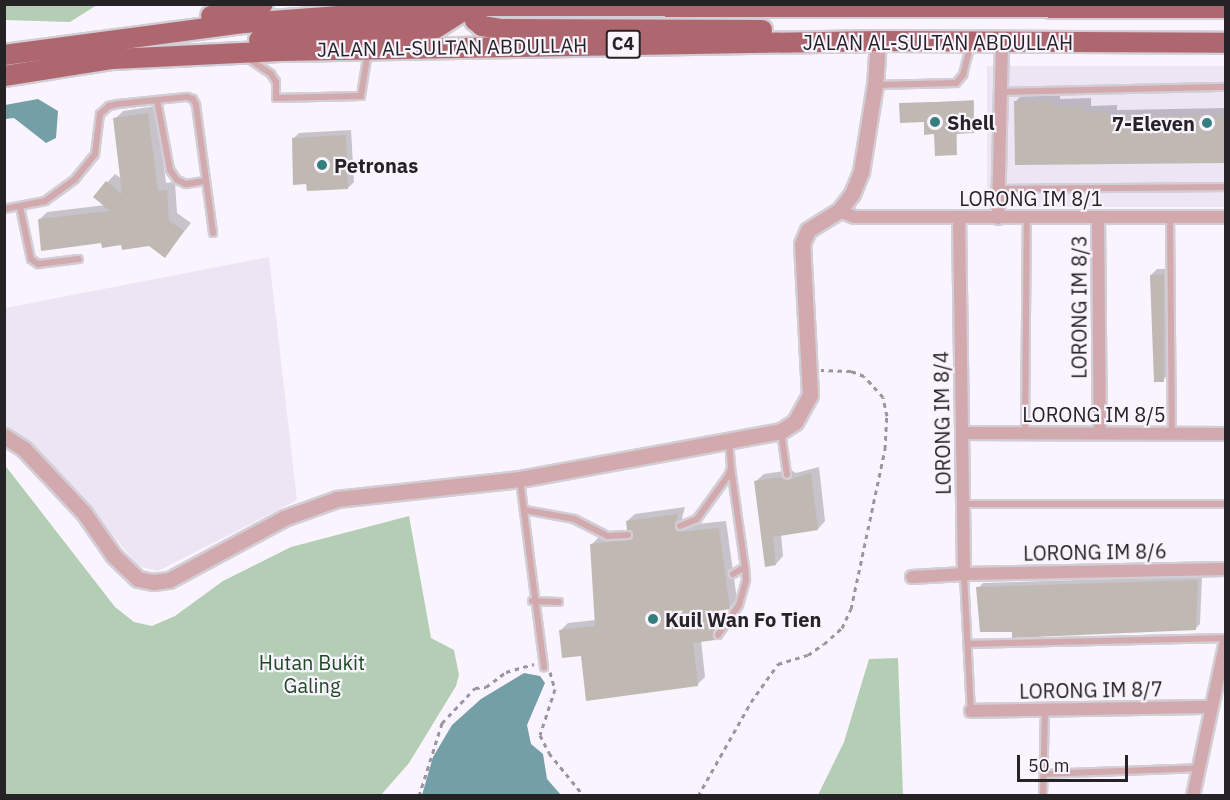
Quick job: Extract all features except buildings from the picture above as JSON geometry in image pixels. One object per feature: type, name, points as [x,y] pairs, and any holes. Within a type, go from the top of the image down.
[{"type":"main road","points":[[106,40],[263,4]]},
{"type":"main road","points":[[113,59],[307,34],[436,28],[471,5],[475,20],[483,26],[502,29],[777,30],[878,40]]},
{"type":"main road","name":"JALAN AL-SULTAN ABDULLAH","points":[[4,55],[106,40],[332,15],[471,5],[1226,8]]},
{"type":"main road","name":"JALAN AL-SULTAN ABDULLAH","points":[[4,76],[113,59],[368,48],[878,40],[971,44],[1226,43]]},
{"type":"street","points":[[1196,9],[1216,4]]},
{"type":"street","points":[[4,436],[24,449],[84,513],[130,572],[138,579],[154,582],[169,580],[284,518],[338,499],[520,479],[781,431],[806,406],[810,369],[802,244],[808,230],[838,211],[852,194],[861,172],[875,85],[878,40]]},
{"type":"street","points":[[998,218],[1002,43]]},
{"type":"street","name":"LORONG IM 8/1","points":[[838,211],[855,217],[1226,217]]},
{"type":"street","name":"LORONG IM 8/3","points":[[1098,217],[1100,432]]},
{"type":"street","name":"LORONG IM 8/4","points":[[959,218],[964,574]]},
{"type":"street","name":"LORONG IM 8/5","points":[[962,434],[1100,432],[1226,434]]},
{"type":"street","name":"LORONG IM 8/6","points":[[964,574],[1226,570]]},
{"type":"street","points":[[912,578],[964,574]]},
{"type":"street","points":[[1193,795],[1226,639]]},
{"type":"street","name":"LORONG IM 8/7","points":[[971,711],[1211,707]]},
{"type":"lane","points":[[875,85],[956,83],[963,75],[971,44]]},
{"type":"lane","points":[[239,54],[271,74],[276,82],[276,98],[361,96],[368,48]]},
{"type":"lane","points":[[1001,92],[1226,87]]},
{"type":"lane","points":[[4,209],[45,201],[75,179],[95,154],[104,108],[158,100],[193,99],[213,233]]},
{"type":"lane","points":[[158,100],[170,170],[177,180],[186,184],[205,181]]},
{"type":"lane","points":[[999,189],[1226,187]]},
{"type":"lane","points":[[20,207],[31,259],[38,264],[80,259]]},
{"type":"lane","points":[[1170,217],[1173,433]]},
{"type":"lane","points":[[1025,433],[1027,218]]},
{"type":"lane","points":[[781,431],[788,475]]},
{"type":"lane","points":[[718,635],[739,605],[747,580],[729,442]]},
{"type":"lane","points":[[680,526],[697,519],[731,468]]},
{"type":"lane","points":[[520,479],[533,601],[544,667]]},
{"type":"lane","points":[[963,504],[1226,504]]},
{"type":"lane","points":[[525,510],[574,519],[608,536],[628,535]]},
{"type":"lane","points":[[733,574],[745,567]]},
{"type":"lane","points":[[964,574],[971,711]]},
{"type":"lane","points":[[533,601],[559,602]]},
{"type":"lane","points":[[968,645],[1226,639]]},
{"type":"lane","points":[[1043,795],[1045,710]]},
{"type":"lane","points":[[1044,774],[1200,768]]},
{"type":"path","points":[[699,795],[751,702],[778,664],[808,656],[824,644],[842,628],[851,609],[885,449],[887,416],[883,397],[864,376],[851,371],[810,369]]},
{"type":"path","points":[[419,795],[442,723],[467,696],[506,672],[532,664],[544,667],[553,676],[555,689],[540,735],[549,753],[584,795]]},
{"type":"shaded area","points":[[987,66],[1225,66],[1225,207],[987,207]]},
{"type":"shaded area","points":[[269,257],[297,500],[158,571],[138,566],[81,496],[28,441],[5,428],[5,308]]},
{"type":"green space","points":[[4,5],[97,5],[70,22],[5,20]]},
{"type":"green space","name":"Hutan Bukit Galing","points":[[4,464],[115,607],[134,622],[152,626],[175,616],[223,581],[291,547],[409,516],[431,638],[454,650],[459,675],[456,686],[409,763],[381,795],[5,795]]},
{"type":"green space","points":[[898,658],[903,795],[818,795],[844,742],[869,659]]},
{"type":"water","points":[[38,99],[58,111],[56,138],[46,143],[14,118],[5,119],[5,105]]},
{"type":"water","points":[[524,673],[540,676],[545,683],[527,725],[531,744],[543,754],[547,779],[561,795],[422,795],[433,757],[452,725],[481,699]]},
{"type":"place","name":"Shell","points":[[935,122]]},
{"type":"place","name":"7-Eleven","points":[[1207,123]]},
{"type":"place","name":"Petronas","points":[[322,165]]},
{"type":"place","name":"Kuil Wan Fo Tien","points":[[653,619]]}]
